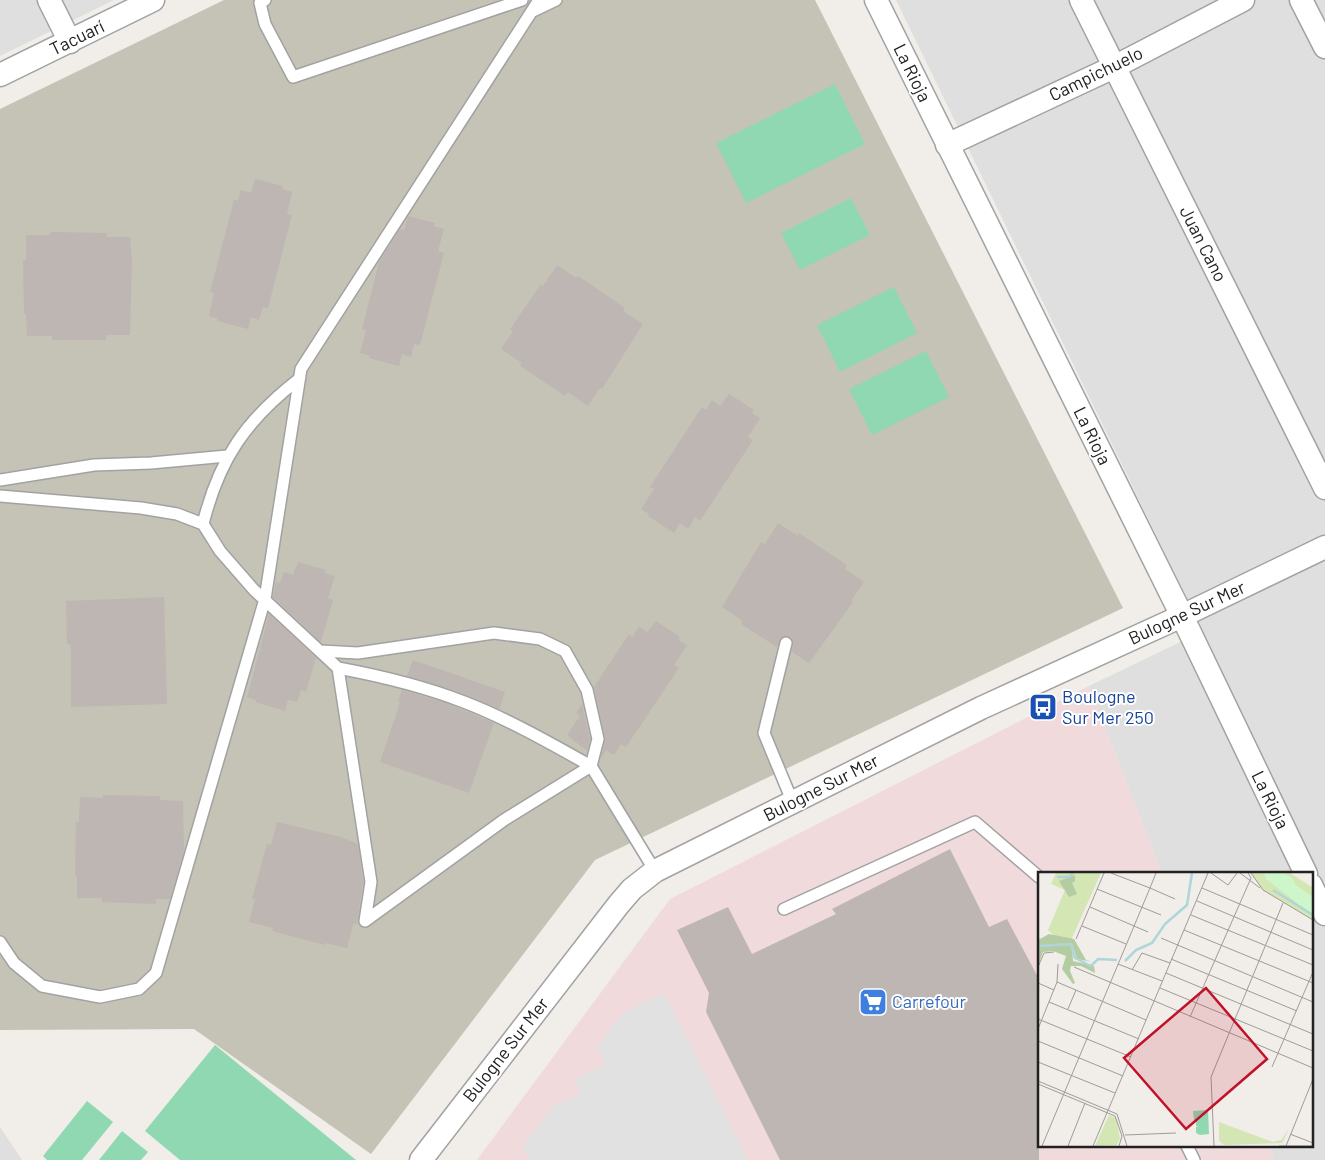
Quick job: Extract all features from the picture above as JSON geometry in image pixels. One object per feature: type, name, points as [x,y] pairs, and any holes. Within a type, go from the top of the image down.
[{"type":"street","points":[[49,0],[70,42]]},
{"type":"street","name":"Tacuarí","points":[[0,75],[153,0]]},
{"type":"street","name":"La Rioja","points":[[876,0],[1182,616],[1305,872]]},
{"type":"street","name":"Juan Cano","points":[[1081,0],[1325,488]]},
{"type":"street","name":"Campichuelo","points":[[947,145],[1114,67],[1243,0]]},
{"type":"street","points":[[1301,0],[1325,47]]},
{"type":"street","name":"Bulogne Sur Mer","points":[[421,1160],[619,904],[632,888],[655,871],[981,708],[1182,616],[1325,547]]},
{"type":"street","points":[[1312,887],[1325,914]]},
{"type":"lane","points":[[265,0],[260,4],[265,24],[293,77],[522,0]]},
{"type":"lane","points":[[0,942],[14,963],[42,986],[100,996],[139,989],[156,974],[264,598],[300,369],[539,0]]},
{"type":"lane","points":[[532,12],[556,0]]},
{"type":"lane","points":[[203,524],[211,492],[227,456],[249,427],[276,397],[299,379]]},
{"type":"lane","points":[[0,480],[94,465],[151,463],[227,456]]},
{"type":"lane","points":[[0,496],[141,508],[177,514],[203,524],[220,551],[264,598],[338,668],[398,680],[465,702],[549,742],[591,766],[655,871]]},
{"type":"lane","points":[[321,651],[358,653],[494,634],[540,639],[564,651],[587,690],[598,739],[591,766],[504,820],[365,921],[371,882],[338,668]]},
{"type":"lane","points":[[786,644],[764,733],[794,802]]},
{"type":"lane","points":[[784,909],[975,822],[1038,876]]},
{"type":"lane","points":[[1188,1148],[1194,1160]]},
{"type":"shaded area","points":[[0,0],[114,0],[0,56]]},
{"type":"shaded area","points":[[224,0],[815,0],[1123,608],[595,860],[371,1154],[194,1029],[0,1030],[0,109]]},
{"type":"shaded area","points":[[896,0],[1325,0],[1325,1160],[1274,1160],[1270,1148],[1312,1148],[1312,872],[1161,872],[1089,686],[1203,631]]},
{"type":"shaded area","points":[[1089,686],[1161,872],[1038,872],[1038,1148],[1270,1148],[1274,1160],[477,1160],[670,899]]},
{"type":"shaded area","points":[[664,993],[748,1160],[529,1160],[523,1146],[553,1106],[581,1093],[575,1079],[605,1065],[597,1048],[623,1013]]},
{"type":"shaded area","points":[[0,1127],[22,1160],[0,1160]]},
{"type":"green space","points":[[835,84],[865,144],[746,203],[716,143]]},
{"type":"green space","points":[[851,198],[870,235],[800,270],[781,233]]},
{"type":"green space","points":[[894,287],[917,333],[840,372],[817,325]]},
{"type":"green space","points":[[926,351],[949,397],[872,435],[849,389]]},
{"type":"green space","points":[[215,1045],[356,1160],[180,1160],[145,1131]]},
{"type":"green space","points":[[87,1101],[113,1122],[82,1160],[47,1160],[43,1156]]},
{"type":"green space","points":[[122,1131],[148,1152],[141,1160],[99,1160]]},
{"type":"building","points":[[255,179],[283,186],[282,189],[292,192],[287,214],[292,215],[268,308],[263,307],[259,320],[251,317],[248,329],[217,321],[218,319],[209,316],[214,293],[210,292],[234,200],[238,201],[241,190],[251,193]]},
{"type":"building","points":[[408,216],[435,223],[434,226],[444,229],[438,251],[444,253],[420,345],[414,344],[411,357],[402,354],[399,366],[369,358],[370,356],[360,353],[366,330],[362,329],[379,262],[400,229],[404,230]]},
{"type":"building","points":[[50,232],[107,233],[107,237],[130,237],[132,260],[130,335],[106,335],[106,340],[52,340],[52,336],[27,336],[26,314],[24,314],[23,260],[26,260],[26,235],[50,235]]},
{"type":"building","points":[[557,265],[602,292],[625,308],[623,311],[643,324],[602,389],[600,388],[588,406],[568,392],[565,396],[520,366],[522,363],[501,349],[513,331],[510,329],[541,284],[543,286]]},
{"type":"building","points":[[729,394],[754,410],[752,413],[760,418],[748,437],[753,440],[700,521],[695,517],[688,529],[680,523],[674,533],[648,516],[649,514],[641,509],[654,489],[650,487],[702,407],[706,410],[712,400],[720,406]]},
{"type":"building","points":[[778,523],[798,536],[799,533],[847,565],[845,569],[864,582],[851,601],[853,602],[809,663],[792,652],[793,641],[791,637],[781,638],[777,647],[741,624],[743,621],[722,607],[761,542],[765,544]]},
{"type":"building","points":[[298,562],[326,570],[325,573],[335,576],[328,598],[333,600],[321,642],[273,597],[276,582],[280,583],[284,572],[293,575]]},
{"type":"building","points":[[164,597],[167,704],[71,707],[71,651],[70,644],[67,644],[66,601]]},
{"type":"building","points":[[269,614],[316,658],[306,692],[301,690],[297,702],[288,700],[285,711],[255,702],[256,700],[247,697]]},
{"type":"building","points":[[656,621],[680,637],[678,640],[687,645],[674,665],[679,668],[626,747],[621,744],[614,755],[606,750],[601,759],[605,738],[594,687],[629,634],[632,637],[639,627],[647,632]]},
{"type":"building","points":[[413,660],[505,692],[499,709],[451,689],[407,676]]},
{"type":"building","points":[[402,690],[446,703],[494,723],[469,793],[380,762],[398,709],[400,701],[398,701]]},
{"type":"building","points":[[582,704],[590,739],[587,751],[567,735],[580,716],[576,713]]},
{"type":"building","points":[[103,795],[160,796],[160,800],[183,801],[184,851],[170,899],[156,899],[156,904],[102,902],[102,898],[77,898],[77,876],[75,875],[76,822],[79,822],[80,797],[103,798]]},
{"type":"building","points":[[277,822],[341,837],[358,844],[363,882],[357,924],[353,924],[347,948],[325,943],[325,945],[272,931],[273,928],[249,922],[255,899],[252,899],[267,844],[271,845]]},
{"type":"building","name":"Carrefour","points":[[950,849],[989,927],[1007,919],[1038,977],[1039,1160],[780,1160],[706,1012],[709,993],[677,930],[728,907],[752,954],[836,914],[832,909]]},
{"type":"place","name":"Boulogne Sur Mer 250","points":[[1043,707]]},
{"type":"place","name":"Carrefour","points":[[873,1002]]}]
